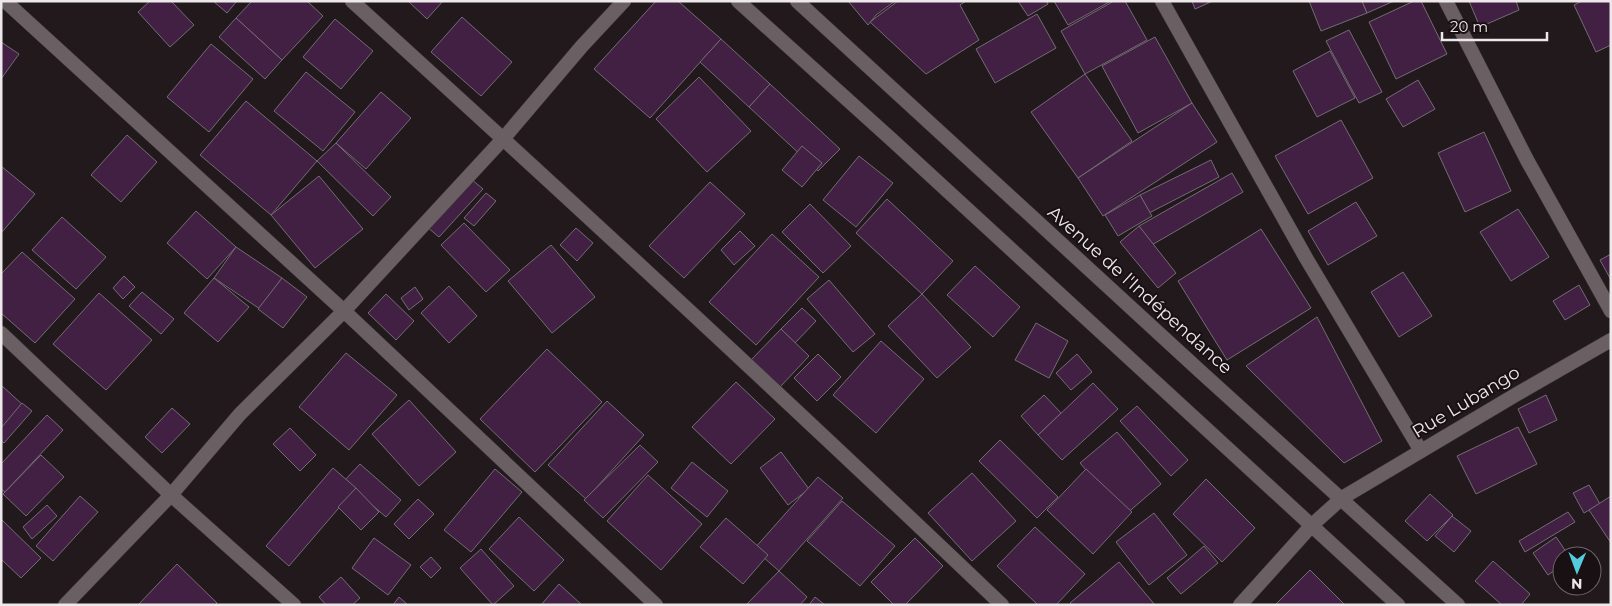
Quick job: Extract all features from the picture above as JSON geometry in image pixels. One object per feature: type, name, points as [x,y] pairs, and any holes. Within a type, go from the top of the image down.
[{"type":"street","points":[[5,1],[344,311],[656,605]]},
{"type":"street","points":[[352,1],[503,138],[875,484],[1002,605]]},
{"type":"street","points":[[65,605],[171,494],[240,414],[344,311],[503,138],[582,46],[624,1]]},
{"type":"street","points":[[738,1],[1398,605]]},
{"type":"street","name":"Avenue de l'Indépendance","points":[[797,1],[1458,605]]},
{"type":"street","points":[[1162,1],[1306,258],[1421,451]]},
{"type":"street","points":[[1446,1],[1527,160],[1611,310]]},
{"type":"street","points":[[1,333],[171,494],[294,605]]},
{"type":"street","name":"Rue Lubango","points":[[1240,605],[1312,526],[1342,498],[1611,340]]},
{"type":"building","points":[[150,1],[171,1],[194,25],[170,47],[138,12]]},
{"type":"building","points":[[213,1],[237,1],[227,13]]},
{"type":"building","points":[[252,1],[307,1],[323,16],[282,60],[236,18]]},
{"type":"building","points":[[408,1],[443,1],[427,19]]},
{"type":"building","points":[[656,1],[678,1],[721,39],[650,118],[594,69]]},
{"type":"building","points":[[848,1],[895,1],[876,15],[868,25]]},
{"type":"building","points":[[898,1],[966,1],[960,5],[979,40],[926,74],[870,22]]},
{"type":"building","points":[[1018,1],[1047,1],[1048,4],[1028,16]]},
{"type":"building","points":[[1054,1],[1111,1],[1068,25]]},
{"type":"building","points":[[1114,1],[1125,1],[1147,40],[1085,74],[1061,31]]},
{"type":"building","points":[[1192,1],[1213,1],[1195,9]]},
{"type":"building","points":[[1309,1],[1362,1],[1367,13],[1321,31]]},
{"type":"building","points":[[1362,1],[1394,1],[1367,13]]},
{"type":"building","points":[[1414,1],[1421,1],[1447,54],[1396,79],[1369,22]]},
{"type":"building","points":[[1469,1],[1516,1],[1519,10],[1480,27]]},
{"type":"building","points":[[1582,1],[1609,1],[1611,5],[1611,45],[1596,52],[1574,5]]},
{"type":"building","points":[[1037,14],[1056,48],[995,83],[976,49]]},
{"type":"building","points":[[462,17],[512,62],[481,96],[431,52]]},
{"type":"building","points":[[236,18],[282,60],[265,79],[219,37]]},
{"type":"building","points":[[335,19],[373,51],[341,89],[303,57]]},
{"type":"building","points":[[1349,30],[1382,92],[1359,103],[1326,41]]},
{"type":"building","points":[[1155,37],[1192,103],[1138,133],[1102,66]]},
{"type":"building","points":[[721,39],[770,84],[749,107],[700,62]]},
{"type":"building","points":[[1,42],[19,54],[1,79]]},
{"type":"building","points":[[211,44],[253,79],[209,132],[167,97]]},
{"type":"building","points":[[1330,51],[1355,98],[1317,117],[1293,71]]},
{"type":"building","points":[[306,72],[355,112],[323,151],[274,111]]},
{"type":"building","points":[[1085,74],[1132,141],[1078,178],[1031,112]]},
{"type":"building","points":[[699,77],[751,131],[707,172],[656,119]]},
{"type":"building","points":[[1418,80],[1435,109],[1403,127],[1386,99]]},
{"type":"building","points":[[770,84],[840,149],[818,171],[749,107]]},
{"type":"building","points":[[381,92],[411,118],[366,169],[336,143]]},
{"type":"building","points":[[246,101],[317,161],[271,215],[200,155]]},
{"type":"building","points":[[1192,103],[1217,142],[1103,216],[1078,178]]},
{"type":"building","points":[[1341,120],[1373,178],[1308,214],[1275,156]]},
{"type":"building","points":[[1484,132],[1511,191],[1465,212],[1438,153]]},
{"type":"building","points":[[127,135],[157,162],[121,202],[91,175]]},
{"type":"building","points":[[336,143],[391,197],[373,216],[317,161]]},
{"type":"building","points":[[802,146],[822,163],[802,187],[782,170]]},
{"type":"building","points":[[859,156],[893,183],[856,227],[823,200]]},
{"type":"building","points":[[1211,160],[1219,177],[1149,213],[1140,195]]},
{"type":"building","points":[[1,166],[35,194],[1,233]]},
{"type":"building","points":[[1232,173],[1243,192],[1150,246],[1139,226]]},
{"type":"building","points":[[465,174],[483,189],[439,237],[421,222]]},
{"type":"building","points":[[319,176],[363,229],[315,268],[271,215]]},
{"type":"building","points":[[710,182],[745,214],[684,278],[649,246]]},
{"type":"building","points":[[486,193],[496,201],[474,226],[464,218]]},
{"type":"building","points":[[1140,195],[1152,216],[1118,236],[1105,215]]},
{"type":"building","points":[[887,199],[953,261],[922,294],[856,233]]},
{"type":"building","points":[[1356,202],[1377,236],[1328,265],[1308,231]]},
{"type":"building","points":[[810,204],[851,246],[823,273],[782,232]]},
{"type":"building","points":[[1518,209],[1549,257],[1511,281],[1480,232]]},
{"type":"building","points":[[196,211],[236,247],[207,279],[167,243]]},
{"type":"building","points":[[62,217],[106,257],[76,289],[32,250]]},
{"type":"building","points":[[464,223],[510,270],[486,292],[441,245]]},
{"type":"building","points":[[1139,226],[1176,273],[1158,288],[1120,242]]},
{"type":"building","points":[[576,228],[593,243],[577,261],[560,245]]},
{"type":"building","points":[[1261,229],[1311,308],[1227,360],[1178,281]]},
{"type":"building","points":[[740,231],[755,246],[734,265],[721,250]]},
{"type":"building","points":[[772,234],[819,277],[756,345],[709,302]]},
{"type":"building","points":[[551,245],[595,297],[552,333],[508,281]]},
{"type":"building","points":[[236,247],[282,278],[260,309],[214,278]]},
{"type":"building","points":[[22,252],[75,299],[35,343],[1,313],[1,274]]},
{"type":"building","points":[[1611,254],[1611,280],[1600,260]]},
{"type":"building","points":[[975,266],[1020,307],[993,337],[947,295]]},
{"type":"building","points":[[1403,272],[1432,316],[1399,337],[1371,292]]},
{"type":"building","points":[[124,276],[135,287],[123,299],[113,288]]},
{"type":"building","points":[[214,278],[249,307],[218,342],[184,313]]},
{"type":"building","points":[[282,278],[307,297],[283,328],[258,309]]},
{"type":"building","points":[[829,280],[875,334],[853,352],[807,299]]},
{"type":"building","points":[[1579,285],[1590,305],[1565,320],[1553,301]]},
{"type":"building","points":[[449,286],[477,316],[449,343],[421,313]]},
{"type":"building","points":[[415,287],[423,299],[409,310],[401,298]]},
{"type":"building","points":[[142,292],[174,319],[161,334],[129,306]]},
{"type":"building","points":[[99,293],[152,340],[106,390],[53,344]]},
{"type":"building","points":[[386,294],[414,321],[396,340],[368,313]]},
{"type":"building","points":[[922,294],[971,347],[937,378],[888,326]]},
{"type":"building","points":[[802,308],[816,321],[795,343],[781,329]]},
{"type":"building","points":[[1317,317],[1382,441],[1344,463],[1246,366]]},
{"type":"building","points":[[1036,323],[1068,341],[1049,378],[1015,360]]},
{"type":"building","points":[[781,329],[809,356],[780,387],[751,360]]},
{"type":"building","points":[[881,341],[924,379],[876,433],[833,395]]},
{"type":"building","points":[[547,349],[602,402],[535,472],[480,419]]},
{"type":"building","points":[[346,353],[397,395],[349,450],[299,407]]},
{"type":"building","points":[[818,354],[841,377],[817,401],[794,378]]},
{"type":"building","points":[[1077,354],[1092,372],[1071,390],[1056,373]]},
{"type":"building","points":[[736,382],[775,419],[731,464],[692,427]]},
{"type":"building","points":[[1093,383],[1118,409],[1062,460],[1038,435]]},
{"type":"building","points":[[1,385],[23,405],[1,429]]},
{"type":"building","points":[[1044,395],[1061,413],[1038,435],[1021,416]]},
{"type":"building","points":[[1546,395],[1557,420],[1529,433],[1518,409]]},
{"type":"building","points":[[409,400],[456,452],[419,486],[372,434]]},
{"type":"building","points":[[607,401],[644,435],[586,499],[548,465]]},
{"type":"building","points":[[22,403],[32,411],[4,443],[1,441],[1,428]]},
{"type":"building","points":[[1137,406],[1188,460],[1171,476],[1120,421]]},
{"type":"building","points":[[172,408],[190,424],[162,453],[145,437]]},
{"type":"building","points":[[47,415],[63,430],[5,492],[1,489],[1,464]]},
{"type":"building","points":[[1518,427],[1537,464],[1476,494],[1457,456]]},
{"type":"building","points":[[290,428],[316,455],[300,471],[273,444]]},
{"type":"building","points":[[1117,432],[1161,484],[1125,515],[1080,463]]},
{"type":"building","points":[[1000,440],[1058,497],[1037,518],[979,461]]},
{"type":"building","points":[[640,445],[658,462],[603,518],[584,500]]},
{"type":"building","points":[[781,452],[809,489],[788,505],[760,468]]},
{"type":"building","points":[[41,455],[64,477],[26,516],[3,494]]},
{"type":"building","points":[[692,462],[728,491],[707,517],[671,488]]},
{"type":"building","points":[[360,464],[401,500],[386,517],[344,481]]},
{"type":"building","points":[[333,468],[356,488],[289,566],[266,546]]},
{"type":"building","points":[[495,469],[522,492],[471,552],[444,530]]},
{"type":"building","points":[[1086,469],[1132,512],[1093,554],[1047,510]]},
{"type":"building","points":[[972,473],[1016,521],[972,561],[928,513]]},
{"type":"building","points":[[648,475],[702,524],[661,570],[607,521]]},
{"type":"building","points":[[818,477],[843,498],[779,571],[754,549]]},
{"type":"building","points":[[1206,479],[1255,528],[1222,562],[1173,514]]},
{"type":"building","points":[[1589,485],[1600,504],[1584,513],[1573,493]]},
{"type":"building","points":[[356,488],[379,512],[361,530],[338,507]]},
{"type":"building","points":[[1430,494],[1453,515],[1427,541],[1405,521]]},
{"type":"building","points":[[80,496],[98,512],[53,561],[36,546]]},
{"type":"building","points":[[1611,496],[1611,543],[1589,510]]},
{"type":"building","points":[[418,499],[434,514],[409,539],[394,524]]},
{"type":"building","points":[[842,501],[895,546],[860,586],[807,541]]},
{"type":"building","points":[[47,505],[57,516],[32,539],[23,527]]},
{"type":"building","points":[[1568,512],[1575,522],[1525,552],[1519,541]]},
{"type":"building","points":[[1154,513],[1187,555],[1149,585],[1116,542]]},
{"type":"building","points":[[1452,516],[1471,531],[1454,552],[1435,536]]},
{"type":"building","points":[[519,517],[564,560],[534,591],[489,549]]},
{"type":"building","points":[[726,518],[768,555],[743,584],[700,547]]},
{"type":"building","points":[[1,519],[41,558],[21,578],[1,559]]},
{"type":"building","points":[[1035,527],[1085,574],[1056,605],[1038,605],[997,566]]},
{"type":"building","points":[[1556,537],[1562,546],[1552,546],[1552,572],[1548,575],[1533,553]]},
{"type":"building","points":[[374,538],[411,565],[388,595],[352,568]]},
{"type":"building","points":[[915,538],[943,566],[905,605],[894,605],[871,582]]},
{"type":"building","points":[[1204,546],[1218,563],[1181,594],[1167,578]]},
{"type":"building","points":[[481,549],[514,586],[493,605],[460,568]]},
{"type":"building","points":[[431,557],[441,568],[431,578],[420,567]]},
{"type":"building","points":[[1493,561],[1530,594],[1521,605],[1502,605],[1475,581]]},
{"type":"building","points":[[1119,562],[1155,605],[1072,605],[1070,603]]},
{"type":"building","points":[[177,564],[217,603],[215,605],[138,605]]},
{"type":"building","points":[[1310,570],[1345,605],[1275,605]]},
{"type":"building","points":[[779,571],[807,597],[800,605],[746,605]]},
{"type":"building","points":[[341,577],[360,598],[352,605],[326,605],[319,597]]},
{"type":"building","points":[[559,584],[582,605],[541,605]]},
{"type":"building","points":[[399,597],[408,605],[393,605]]},
{"type":"building","points":[[815,597],[825,605],[809,605]]}]
